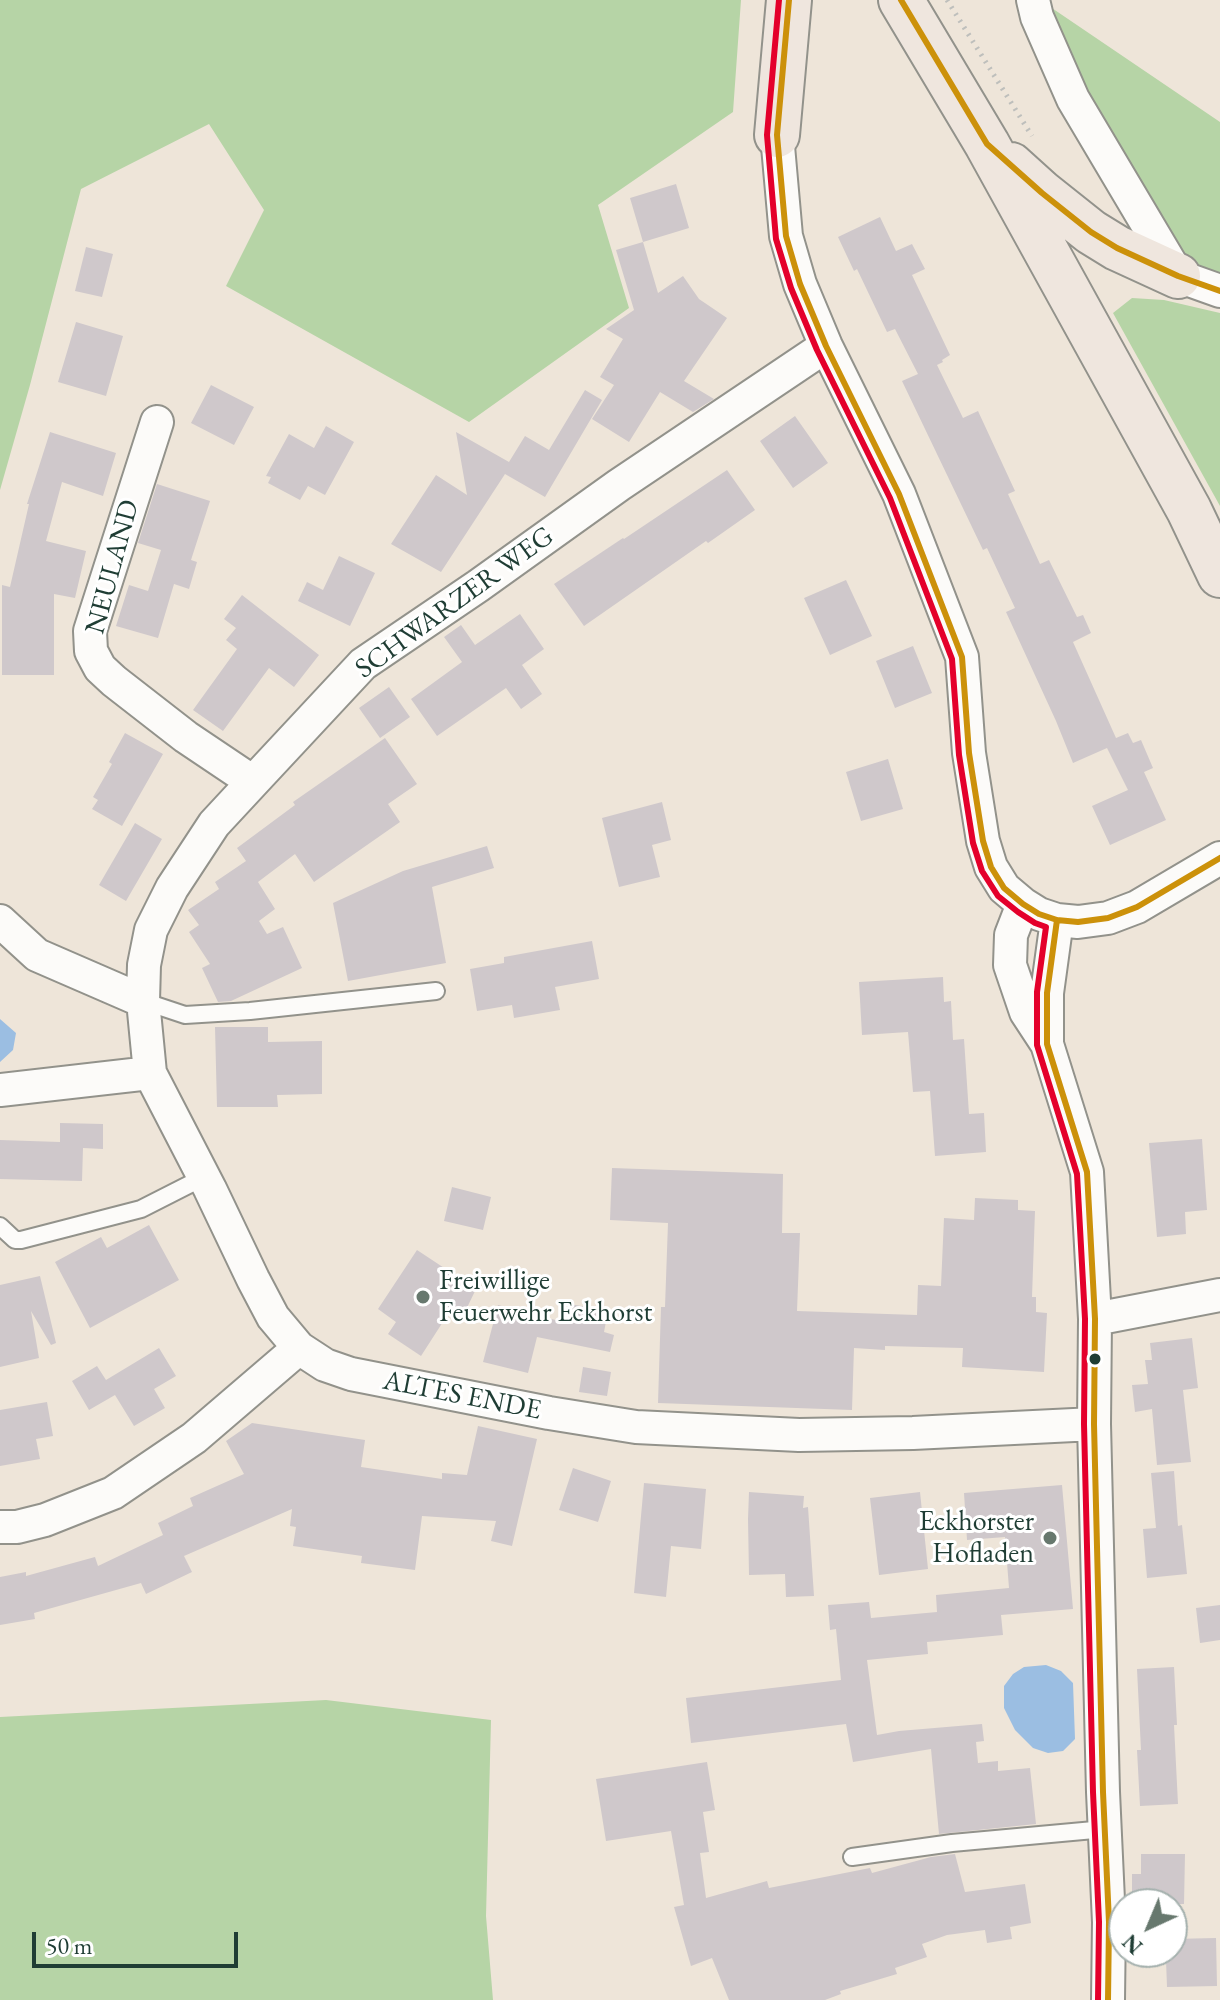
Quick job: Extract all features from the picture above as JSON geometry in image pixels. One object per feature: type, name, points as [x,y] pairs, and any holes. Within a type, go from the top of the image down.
[{"type":"main road","points":[[777,135],[789,0]]},
{"type":"main road","points":[[901,0],[987,144],[1189,510],[1220,575]]},
{"type":"main road","points":[[987,144],[1091,232],[1117,248],[1178,276]]},
{"type":"street","points":[[1033,0],[1037,17],[1073,99],[1178,276],[1220,291]]},
{"type":"street","points":[[777,135],[786,236],[800,284],[826,346],[899,494],[962,657],[969,753],[983,841],[991,867],[1004,888],[1023,904],[1057,920],[1078,922],[1108,918],[1137,907],[1220,858]]},
{"type":"street","name":"SCHWARZER WEG","points":[[150,1073],[143,1001],[144,965],[151,930],[172,888],[214,824],[253,782],[363,664],[619,485],[826,346]]},
{"type":"street","name":"NEULAND","points":[[157,422],[90,631],[91,651],[100,668],[114,681],[186,737],[253,782]]},
{"type":"street","points":[[1023,904],[1011,935],[1010,965],[1026,1012],[1047,1044],[1087,1172],[1095,1319],[1094,1424],[1109,1922],[1108,2000]]},
{"type":"street","points":[[1047,1044],[1047,993],[1057,920]]},
{"type":"street","points":[[0,921],[37,955],[143,1001]]},
{"type":"street","points":[[0,1090],[150,1073]]},
{"type":"street","name":"ALTES ENDE","points":[[150,1073],[273,1317],[299,1348],[325,1365],[351,1374],[636,1427],[799,1435],[1094,1424]]},
{"type":"street","points":[[1095,1319],[1220,1295]]},
{"type":"street","points":[[0,1527],[17,1527],[45,1520],[113,1493],[194,1438],[299,1348]]},
{"type":"lane","points":[[143,1001],[185,1015],[436,991]]},
{"type":"lane","points":[[0,1226],[15,1240],[21,1240],[141,1209],[204,1177]]},
{"type":"lane","points":[[852,1857],[952,1843],[1105,1829]]},
{"type":"path","points":[[947,0],[1035,142]]},
{"type":"green space","points":[[0,0],[741,0],[733,112],[598,205],[629,308],[469,422],[226,286],[264,210],[209,124],[81,189],[0,490]]},
{"type":"green space","points":[[1040,0],[1220,122],[1220,276],[1187,261],[1091,106]]},
{"type":"green space","points":[[1132,298],[1164,300],[1220,313],[1220,506],[1113,313]]},
{"type":"green space","points":[[326,1700],[491,1720],[486,1916],[493,2000],[0,2000],[0,1717]]},
{"type":"water","points":[[0,1019],[16,1033],[13,1050],[0,1062]]},
{"type":"water","points":[[1046,1665],[1061,1671],[1073,1683],[1075,1739],[1063,1751],[1048,1753],[1033,1748],[1015,1730],[1004,1708],[1004,1686],[1013,1674],[1024,1667]]},
{"type":"building","points":[[676,184],[689,228],[643,242],[630,198]]},
{"type":"building","points":[[880,217],[896,251],[912,244],[925,269],[912,275],[950,355],[937,365],[963,418],[978,411],[1015,491],[1008,494],[1040,564],[1049,560],[1077,617],[1083,615],[1091,633],[1073,642],[1116,738],[1128,733],[1133,743],[1141,740],[1153,768],[1144,772],[1166,820],[1110,845],[1092,806],[1128,790],[1107,748],[1073,763],[1006,612],[1015,608],[987,548],[983,550],[902,381],[918,374],[895,329],[887,332],[838,237]]},
{"type":"building","points":[[643,242],[658,293],[683,276],[699,299],[727,318],[684,381],[714,399],[693,412],[660,392],[629,442],[592,419],[614,385],[600,377],[623,339],[606,329],[634,310],[616,250]]},
{"type":"building","points":[[86,247],[113,254],[102,297],[75,291]]},
{"type":"building","points":[[76,322],[123,336],[106,396],[58,382]]},
{"type":"building","points":[[211,385],[254,407],[234,445],[191,423]]},
{"type":"building","points":[[585,390],[602,400],[545,497],[505,474],[441,572],[391,544],[436,475],[467,495],[456,432],[509,462],[525,436],[549,450]]},
{"type":"building","points":[[795,416],[828,463],[793,488],[760,441]]},
{"type":"building","points":[[326,426],[354,442],[325,495],[308,486],[300,500],[268,483],[271,477],[266,476],[289,434],[314,448]]},
{"type":"building","points":[[50,432],[116,453],[103,496],[62,482],[46,541],[86,551],[75,598],[54,594],[54,675],[2,675],[2,585],[10,587],[27,504]]},
{"type":"building","points":[[727,470],[755,510],[584,626],[554,584]]},
{"type":"building","points":[[157,484],[210,501],[191,560],[197,562],[189,589],[174,584],[158,638],[116,626],[129,585],[148,591],[161,550],[138,543]]},
{"type":"building","points":[[339,556],[375,573],[350,626],[298,601],[307,582],[323,590]]},
{"type":"building","points":[[846,580],[872,636],[830,655],[804,598]]},
{"type":"building","points":[[242,595],[319,655],[294,687],[269,668],[223,731],[193,710],[237,649],[226,640],[236,628],[224,619]]},
{"type":"building","points":[[520,614],[544,649],[522,665],[542,694],[521,709],[506,688],[437,736],[411,699],[462,662],[444,637],[461,625],[475,645]]},
{"type":"building","points":[[913,646],[932,693],[895,708],[876,661]]},
{"type":"building","points":[[389,687],[410,717],[380,738],[359,708]]},
{"type":"building","points":[[125,733],[163,754],[122,826],[92,809],[98,800],[93,797]]},
{"type":"building","points":[[385,738],[417,784],[388,804],[400,822],[314,882],[295,854],[258,882],[275,909],[259,921],[267,934],[283,927],[302,968],[231,1001],[218,1002],[202,968],[210,964],[189,932],[199,925],[188,910],[219,889],[215,882],[246,861],[237,848],[295,805],[293,802]]},
{"type":"building","points":[[888,759],[903,809],[861,821],[846,772]]},
{"type":"building","points":[[662,802],[671,840],[652,845],[660,877],[619,887],[602,818]]},
{"type":"building","points":[[135,823],[162,839],[126,901],[99,885]]},
{"type":"building","points":[[487,846],[494,868],[432,887],[446,963],[348,981],[333,903],[403,871]]},
{"type":"building","points":[[592,941],[599,979],[555,987],[560,1010],[514,1018],[512,1005],[477,1011],[470,969],[504,963],[504,957]]},
{"type":"building","points":[[943,977],[944,1002],[951,1001],[953,1040],[964,1039],[969,1114],[984,1113],[986,1152],[935,1156],[930,1091],[913,1092],[908,1032],[862,1035],[859,982]]},
{"type":"building","points":[[215,1027],[268,1027],[268,1042],[322,1041],[322,1094],[277,1095],[278,1107],[217,1107]]},
{"type":"building","points":[[60,1123],[103,1124],[103,1149],[83,1148],[82,1181],[0,1179],[0,1140],[60,1142]]},
{"type":"building","points":[[1202,1139],[1207,1210],[1185,1212],[1186,1234],[1157,1237],[1149,1143]]},
{"type":"building","points":[[612,1168],[783,1174],[782,1233],[800,1233],[797,1311],[917,1315],[918,1285],[941,1286],[944,1218],[974,1220],[975,1198],[1018,1200],[1018,1210],[1035,1211],[1032,1297],[1036,1297],[1036,1312],[1047,1313],[1044,1372],[962,1367],[963,1348],[854,1348],[852,1410],[658,1403],[668,1223],[610,1220]]},
{"type":"building","points":[[452,1187],[491,1197],[483,1230],[444,1221]]},
{"type":"building","points":[[149,1225],[179,1280],[90,1328],[55,1262],[101,1237],[107,1248]]},
{"type":"building","name":"Freiwillige Feuerwehr Eckhorst","points":[[417,1250],[476,1289],[462,1318],[448,1314],[421,1356],[388,1334],[396,1322],[378,1309]]},
{"type":"building","points":[[40,1276],[56,1343],[51,1345],[31,1311],[39,1358],[0,1367],[0,1285]]},
{"type":"building","points":[[570,1304],[608,1311],[604,1332],[614,1335],[610,1352],[537,1337],[528,1373],[483,1362],[498,1305],[567,1323]]},
{"type":"building","points":[[1192,1338],[1198,1388],[1183,1390],[1191,1462],[1157,1465],[1152,1409],[1135,1412],[1132,1385],[1148,1384],[1145,1360],[1152,1360],[1150,1343]]},
{"type":"building","points":[[159,1348],[176,1376],[154,1389],[165,1408],[134,1426],[115,1395],[89,1410],[72,1381],[97,1366],[106,1380]]},
{"type":"building","points":[[583,1367],[611,1372],[607,1396],[579,1392]]},
{"type":"building","points":[[47,1402],[53,1436],[36,1439],[40,1459],[0,1466],[0,1410]]},
{"type":"building","points":[[252,1423],[365,1440],[361,1467],[442,1479],[442,1473],[467,1475],[478,1426],[537,1439],[512,1546],[491,1541],[496,1521],[422,1516],[415,1570],[361,1563],[362,1556],[293,1546],[296,1527],[290,1526],[292,1509],[184,1556],[192,1572],[146,1594],[141,1583],[34,1613],[35,1619],[0,1625],[0,1577],[26,1572],[26,1576],[95,1557],[98,1566],[163,1535],[158,1523],[193,1506],[190,1498],[244,1474],[226,1441]]},
{"type":"building","points":[[573,1468],[611,1481],[598,1522],[559,1510]]},
{"type":"building","points":[[1174,1471],[1178,1526],[1182,1525],[1187,1574],[1147,1578],[1143,1529],[1156,1528],[1151,1473]]},
{"type":"building","points":[[644,1483],[706,1489],[701,1549],[671,1546],[666,1597],[634,1593]]},
{"type":"building","points":[[1062,1485],[1073,1609],[1001,1615],[1003,1635],[927,1642],[928,1654],[867,1660],[877,1735],[982,1724],[984,1741],[976,1742],[978,1763],[998,1761],[998,1771],[1030,1768],[1036,1824],[939,1834],[931,1749],[853,1762],[846,1724],[691,1743],[686,1698],[841,1680],[836,1629],[830,1630],[828,1605],[869,1602],[871,1618],[937,1612],[936,1595],[1009,1588],[1005,1537],[967,1540],[964,1493]]},
{"type":"building","points":[[749,1492],[804,1496],[803,1508],[808,1507],[814,1596],[786,1597],[785,1574],[749,1575]]},
{"type":"building","points":[[920,1492],[928,1569],[879,1575],[870,1498]]},
{"type":"building","points":[[1220,1605],[1220,1640],[1200,1643],[1196,1608]]},
{"type":"building","points":[[1174,1667],[1178,1804],[1140,1806],[1137,1669]]},
{"type":"building","points":[[707,1762],[715,1810],[703,1812],[709,1852],[700,1853],[706,1898],[767,1881],[769,1888],[870,1868],[872,1873],[931,1857],[955,1854],[965,1892],[1025,1884],[1031,1923],[1010,1927],[1012,1939],[987,1943],[985,1930],[947,1935],[922,1944],[927,1957],[895,1968],[897,1974],[840,1991],[841,1994],[825,2000],[729,2000],[712,1958],[691,1966],[674,1907],[684,1905],[671,1831],[606,1841],[596,1779]]},
{"type":"building","points":[[1141,1854],[1185,1854],[1184,1888],[1132,1888],[1132,1874],[1141,1874]]},
{"type":"building","points":[[1216,1938],[1217,1986],[1167,1987],[1166,1968],[1188,1968],[1188,1939]]},
{"type":"transit line","points":[[779,0],[767,135],[776,239],[791,288],[817,350],[890,498],[952,659],[959,755],[973,843],[982,871],[998,896],[1035,923],[1046,927],[1037,992],[1037,1045],[1077,1174],[1085,1319],[1084,1424],[1099,1922],[1098,2000]]},
{"type":"transit line","points":[[789,0],[777,135],[786,236],[800,284],[826,346],[899,494],[962,657],[969,753],[983,841],[991,867],[1004,888],[1023,904],[1057,920],[1078,922],[1108,918],[1137,907],[1220,858]]},
{"type":"transit line","points":[[901,0],[987,144],[1091,232],[1117,248],[1178,276],[1220,291]]},
{"type":"transit line","points":[[1057,920],[1047,993],[1047,1044],[1087,1172],[1095,1319],[1094,1424],[1109,1922],[1108,2000]]},
{"type":"place","name":"Freiwillige Feuerwehr Eckhorst","points":[[423,1297]]},
{"type":"place","name":"Eckhorster Hofladen","points":[[1050,1538]]}]
